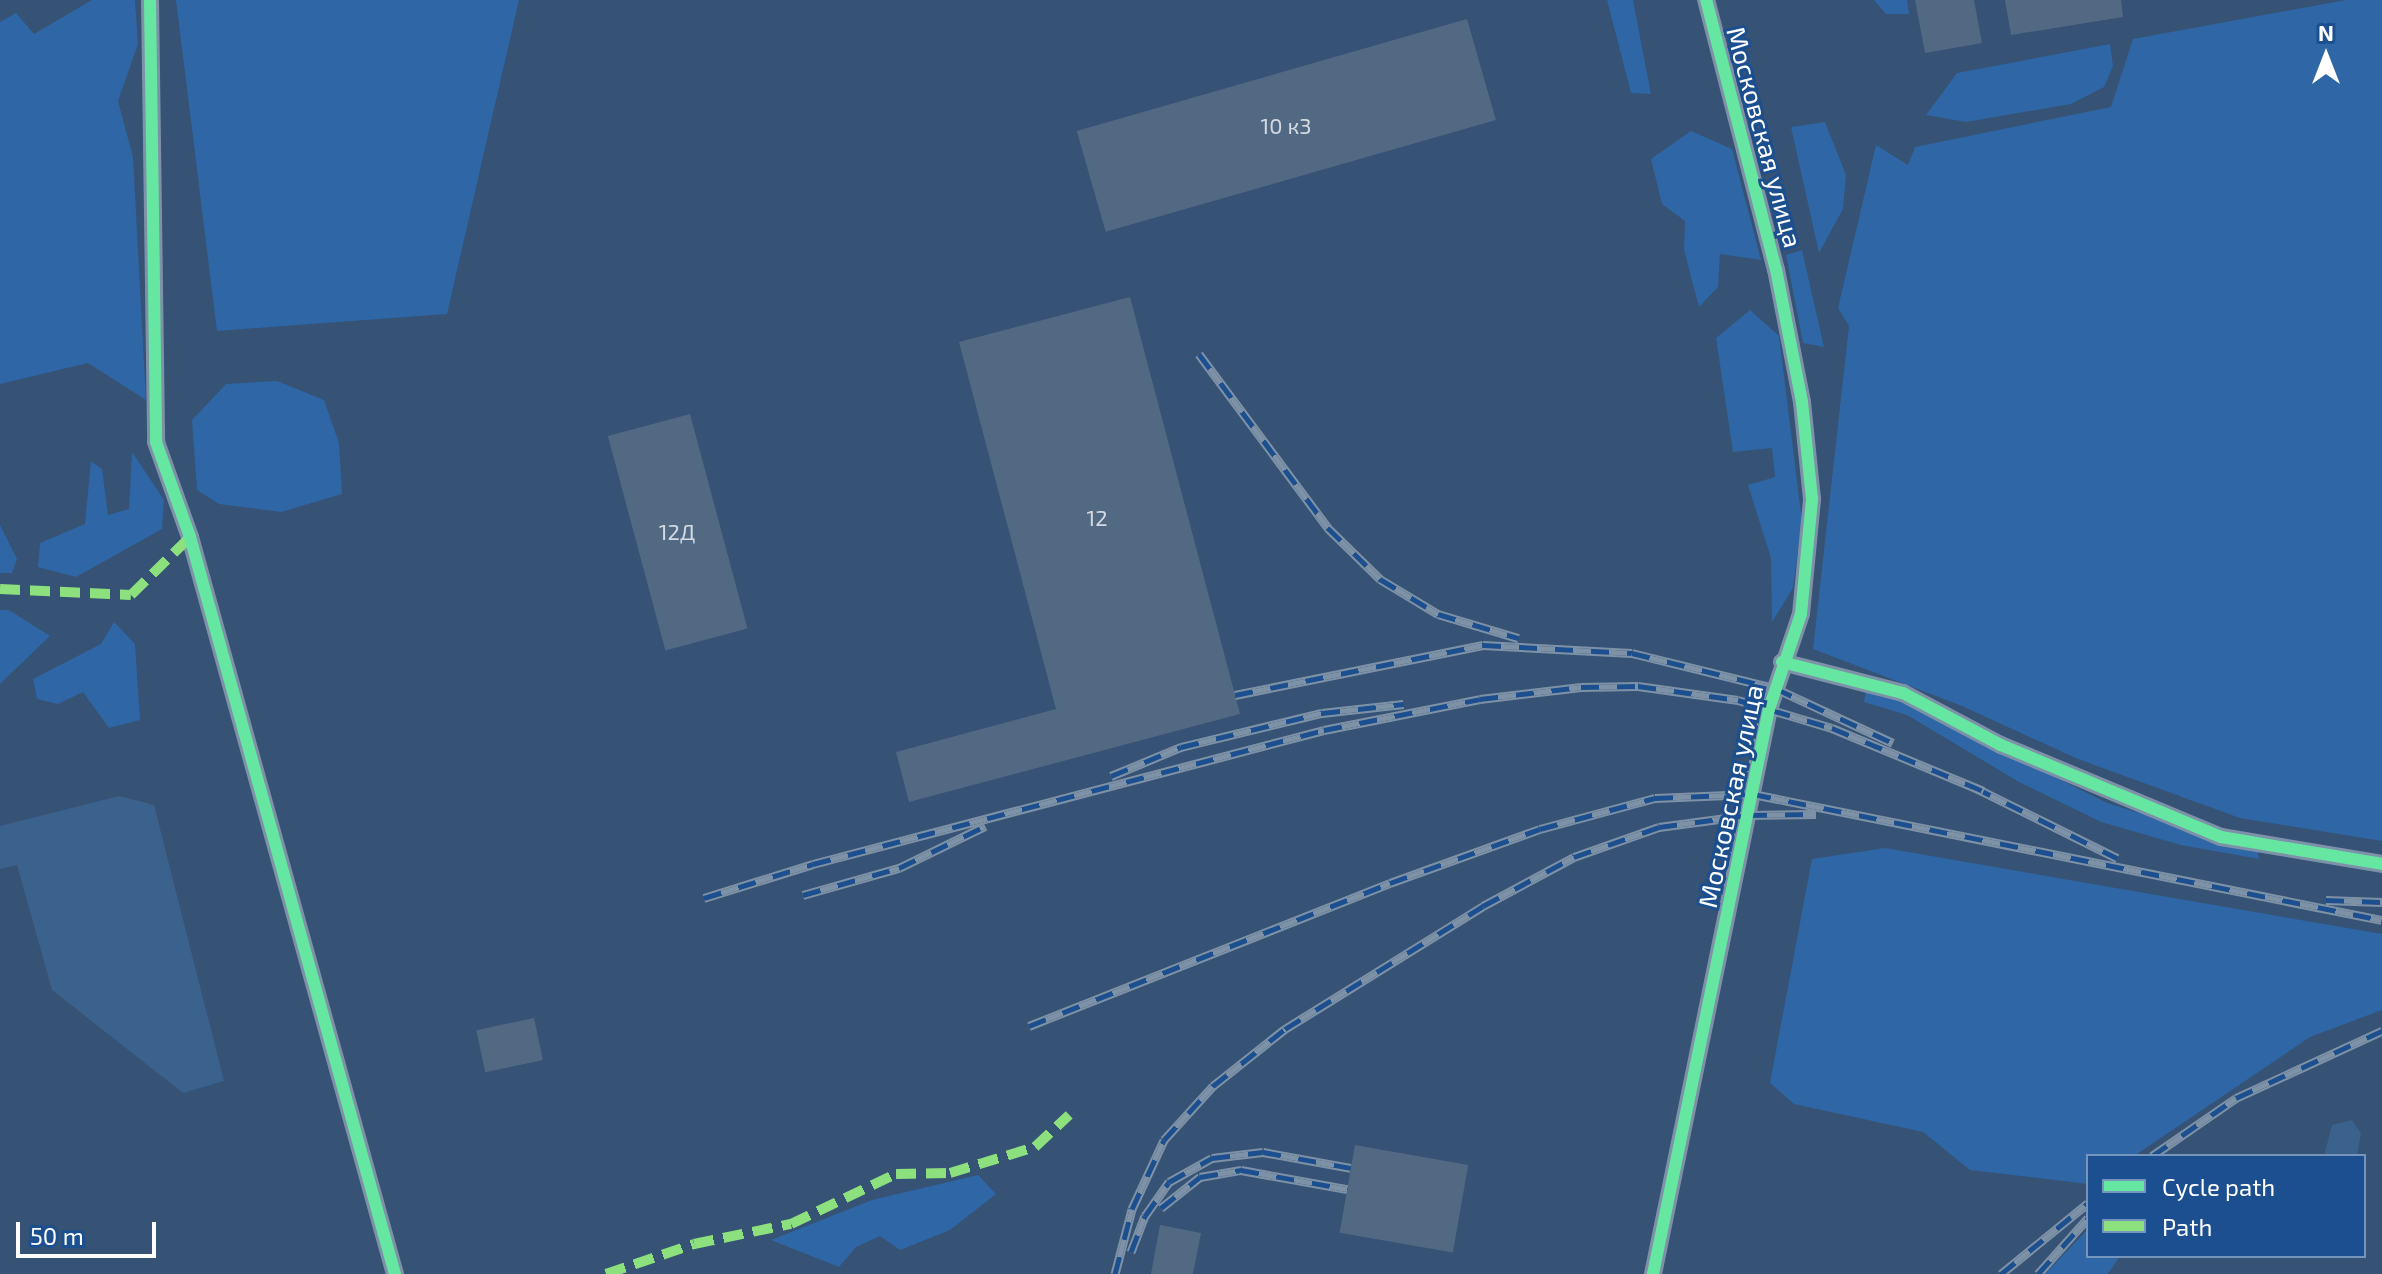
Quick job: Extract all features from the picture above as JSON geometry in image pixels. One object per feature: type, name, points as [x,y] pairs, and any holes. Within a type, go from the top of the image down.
[{"type":"street","points":[[150,0],[156,442],[190,537],[395,1274]]},
{"type":"street","name":"Московская улица","points":[[1653,1274],[1782,662],[1801,614],[1812,499],[1802,402],[1776,270],[1706,0]]},
{"type":"street","points":[[1782,662],[1903,693],[2001,745],[2221,837],[2382,864]]},
{"type":"shaded area","points":[[92,0],[135,0],[138,44],[118,101],[133,157],[146,400],[88,363],[0,384],[0,22],[16,13],[34,34]]},
{"type":"shaded area","points":[[176,0],[519,0],[447,314],[217,331]]},
{"type":"shaded area","points":[[1607,0],[1633,0],[1651,94],[1631,93]]},
{"type":"shaded area","points":[[1874,0],[1907,0],[1909,14],[1886,14]]},
{"type":"shaded area","points":[[2346,0],[2382,0],[2382,841],[2240,818],[2078,759],[1962,706],[1813,649],[1849,326],[1838,308],[1876,145],[1908,165],[1915,147],[2111,107],[2133,39]]},
{"type":"shaded area","points":[[2110,44],[2113,66],[2104,87],[2071,104],[1966,122],[1926,115],[1957,73]]},
{"type":"shaded area","points":[[1825,122],[1846,175],[1843,209],[1819,253],[1791,127]]},
{"type":"shaded area","points":[[1691,131],[1732,149],[1761,260],[1720,254],[1718,287],[1699,307],[1684,250],[1685,221],[1662,204],[1651,159]]},
{"type":"shaded area","points":[[1802,250],[1824,347],[1803,343],[1786,255]]},
{"type":"shaded area","points":[[1750,310],[1779,336],[1802,521],[1793,588],[1772,622],[1771,558],[1748,485],[1775,477],[1772,448],[1733,452],[1716,338]]},
{"type":"shaded area","points":[[277,381],[324,400],[339,443],[342,494],[281,512],[219,504],[197,490],[192,420],[226,384]]},
{"type":"shaded area","points":[[132,452],[164,500],[162,529],[76,577],[38,567],[40,543],[85,524],[91,461],[102,469],[108,515],[129,509]]},
{"type":"shaded area","points":[[0,525],[17,559],[12,573],[0,573]]},
{"type":"shaded area","points":[[0,610],[9,610],[50,636],[0,684]]},
{"type":"shaded area","points":[[114,622],[135,644],[140,720],[109,728],[83,692],[58,704],[37,699],[33,679],[101,644]]},
{"type":"shaded area","points":[[1866,690],[1894,697],[2107,803],[2257,849],[2259,859],[2181,845],[2101,822],[2019,782],[1907,715],[1864,702]]},
{"type":"shaded area","points":[[119,796],[154,805],[224,1081],[183,1093],[52,990],[17,865],[0,869],[0,826]]},
{"type":"shaded area","points":[[1885,848],[2382,934],[2382,1010],[2310,1037],[2137,1154],[2086,1154],[2086,1184],[1970,1170],[1923,1132],[1794,1104],[1770,1083],[1812,859]]},
{"type":"shaded area","points":[[2352,1120],[2361,1133],[2357,1154],[2325,1154],[2332,1125]]},
{"type":"shaded area","points":[[978,1175],[996,1194],[950,1230],[900,1250],[880,1236],[856,1247],[839,1267],[771,1240],[872,1200]]},
{"type":"shaded area","points":[[2086,1231],[2086,1258],[2119,1258],[2108,1274],[2045,1274]]},
{"type":"building","points":[[1915,0],[1974,0],[1982,43],[1925,53]]},
{"type":"building","points":[[2005,0],[2121,0],[2123,17],[2011,35]]},
{"type":"building","points":[[1467,19],[1496,120],[1106,232],[1077,131]]},
{"type":"building","points":[[1130,297],[1240,714],[909,802],[896,752],[1056,709],[959,342]]},
{"type":"building","points":[[690,414],[747,628],[665,650],[608,436]]},
{"type":"building","points":[[534,1018],[543,1060],[485,1072],[476,1030]]},
{"type":"building","points":[[1355,1145],[1468,1165],[1453,1253],[1340,1233]]},
{"type":"building","points":[[1160,1225],[1201,1233],[1193,1274],[1151,1274]]},
{"type":"railway","points":[[1199,354],[1328,528],[1380,579],[1438,614],[1518,638]]},
{"type":"railway","points":[[1235,695],[1483,645],[1632,653],[1775,688],[1893,743]]},
{"type":"railway","points":[[704,898],[813,864],[1324,730],[1480,699],[1581,687],[1638,686],[1738,700],[1832,728],[1983,791]]},
{"type":"railway","points":[[1111,776],[1181,747],[1322,713],[1404,704]]},
{"type":"railway","points":[[1974,787],[2117,858]]},
{"type":"railway","points":[[1029,1026],[1390,883],[1540,829],[1655,798],[1753,794],[2382,920]]},
{"type":"railway","points":[[1115,1274],[1132,1209],[1164,1140],[1213,1086],[1285,1029],[1483,906],[1574,857],[1659,827],[1749,815],[1816,814]]},
{"type":"railway","points":[[803,895],[899,868],[985,826]]},
{"type":"railway","points":[[2326,900],[2382,902]]},
{"type":"railway","points":[[2155,1154],[2236,1098],[2382,1031]]},
{"type":"railway","points":[[1131,1252],[1145,1216],[1169,1182],[1212,1158],[1263,1152],[1351,1168]]},
{"type":"railway","points":[[1161,1208],[1200,1177],[1241,1170],[1347,1189]]},
{"type":"railway","points":[[2001,1274],[2086,1205]]},
{"type":"railway","points":[[2038,1274],[2086,1220]]},
{"type":"marked path","points":[[0,589],[131,595],[190,537]]},
{"type":"marked path","points":[[606,1274],[694,1244],[791,1224],[896,1174],[950,1173],[1035,1147],[1069,1115]]},
{"type":"cycle path","points":[[150,0],[156,442],[190,537],[395,1274]]},
{"type":"cycle path","points":[[1653,1274],[1769,709],[1801,614],[1812,499],[1802,402],[1776,270],[1706,0]]},
{"type":"cycle path","points":[[1782,662],[1903,693],[2001,745],[2221,837],[2382,864]]}]
